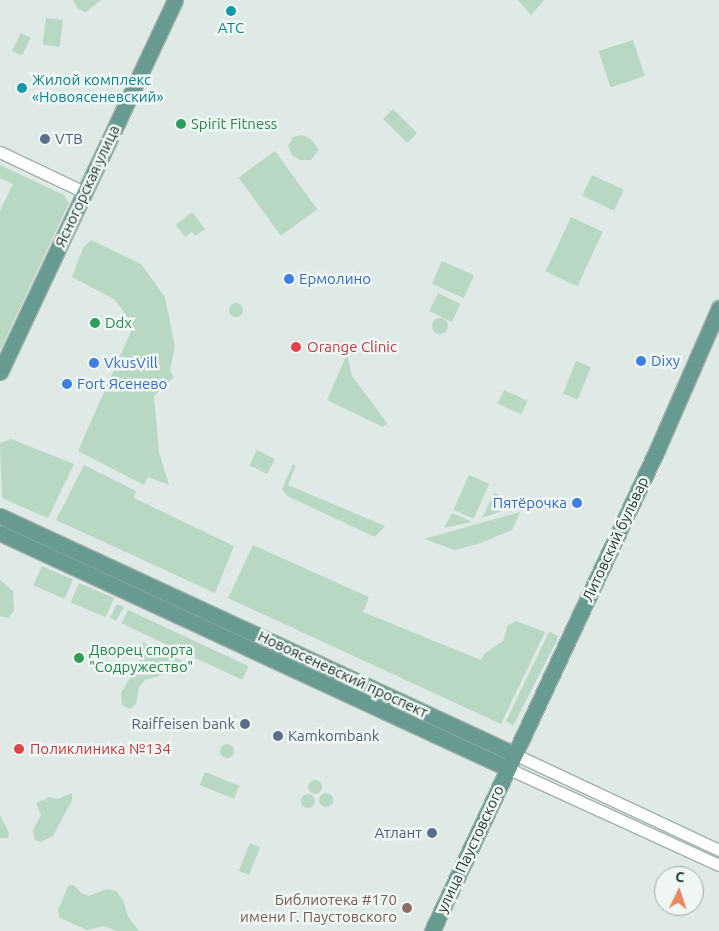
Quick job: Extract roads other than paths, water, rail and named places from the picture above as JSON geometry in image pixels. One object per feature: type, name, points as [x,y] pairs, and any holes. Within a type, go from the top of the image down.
[{"type":"main road","name":"Ясногорская улица","points":[[0,372],[175,0]]},
{"type":"main road","name":"Литовский бульвар","points":[[507,768],[657,450],[719,308]]},
{"type":"main road","name":"Новоясеневский проспект","points":[[0,516],[514,754]]},
{"type":"main road","name":"Новоясеневский проспект","points":[[0,533],[507,768]]},
{"type":"main road","name":"улица Паустовского","points":[[432,931],[507,768]]},
{"type":"street","points":[[0,152],[84,192]]},
{"type":"street","name":"Новоясеневский проспект","points":[[514,754],[719,850]]},
{"type":"street","name":"Новоясеневский проспект","points":[[507,768],[719,865]]},
{"type":"street","points":[[678,846],[688,843],[684,834]]},
{"type":"place","name":"АТС","points":[[231,11]]},
{"type":"place","name":"Жилой комплекс «Новоясеневский»","points":[[22,88]]},
{"type":"place","name":"Spirit Fitness","points":[[181,124]]},
{"type":"place","name":"VTB","points":[[45,139]]},
{"type":"place","name":"Ермолино","points":[[289,279]]},
{"type":"place","name":"Ddx","points":[[95,323]]},
{"type":"place","name":"Orange Clinic","points":[[296,347]]},
{"type":"place","name":"Dixy","points":[[641,361]]},
{"type":"place","name":"VkusVill","points":[[94,363]]},
{"type":"place","name":"Fort Ясенево","points":[[67,384]]},
{"type":"place","name":"Пятёрочка","points":[[577,503]]},
{"type":"place","name":"Дворец спорта \"Содружество\"","points":[[79,658]]},
{"type":"place","name":"Raiffeisen bank","points":[[245,724]]},
{"type":"place","name":"Kamkombank","points":[[278,736]]},
{"type":"place","name":"Поликлиника №134","points":[[19,749]]},
{"type":"place","name":"Атлант","points":[[432,833]]},
{"type":"place","name":"Библиотека #170 имени Г. Паустовского","points":[[407,908]]}]
